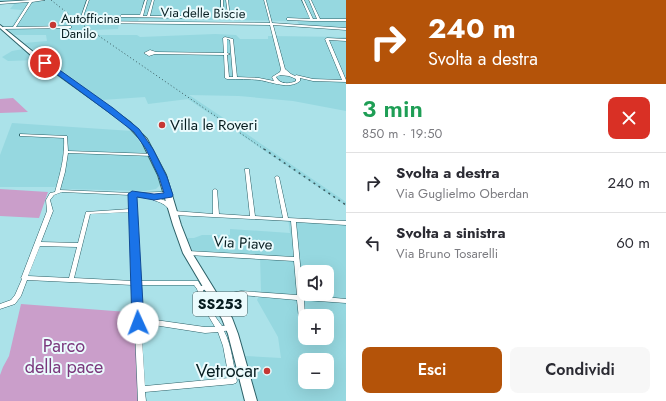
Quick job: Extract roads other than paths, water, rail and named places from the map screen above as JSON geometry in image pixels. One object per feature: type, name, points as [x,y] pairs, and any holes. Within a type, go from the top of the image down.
[{"type":"main road","name":"SS253","points":[[1,27],[45,63],[107,107],[144,139],[153,155],[165,183],[188,253],[205,288],[216,298],[251,401]]},
{"type":"street","points":[[0,2],[44,0]]},
{"type":"street","name":"Via delle Biscie","points":[[88,0],[82,15],[82,21],[85,22],[272,24],[346,29]]},
{"type":"street","points":[[141,16],[146,0]]},
{"type":"street","points":[[148,16],[153,0]]},
{"type":"street","points":[[222,0],[228,0],[229,16],[226,17],[222,16],[222,0]]},
{"type":"street","points":[[265,0],[284,69],[290,75]]},
{"type":"street","points":[[303,0],[312,20]]},
{"type":"street","points":[[310,0],[319,20]]},
{"type":"street","points":[[14,28],[30,1]]},
{"type":"street","points":[[121,16],[182,17]]},
{"type":"street","points":[[288,19],[346,20]]},
{"type":"street","points":[[1,27],[70,27]]},
{"type":"street","points":[[235,78],[231,39],[224,38],[227,78],[259,79],[288,85],[312,80]]},
{"type":"street","points":[[259,79],[277,75],[290,75],[312,80],[345,81],[327,39],[346,40]]},
{"type":"street","points":[[155,53],[233,54]]},
{"type":"street","points":[[278,83],[274,78],[284,69]]},
{"type":"street","points":[[295,76],[299,80],[297,83]]},
{"type":"street","points":[[21,135],[66,137],[67,152],[63,175],[57,192]]},
{"type":"street","points":[[67,152],[153,155]]},
{"type":"street","points":[[247,170],[253,218]]},
{"type":"street","points":[[277,177],[286,220]]},
{"type":"street","points":[[148,195],[158,190],[165,183]]},
{"type":"street","points":[[215,190],[216,216]]},
{"type":"street","points":[[3,306],[13,302],[18,296],[50,211],[49,196],[57,192],[132,194],[162,197],[169,195]]},
{"type":"street","points":[[132,194],[142,401]]},
{"type":"street","points":[[148,195],[164,202],[173,211],[216,216],[346,223]]},
{"type":"street","points":[[72,280],[88,213],[133,210]]},
{"type":"street","points":[[293,220],[298,268]]},
{"type":"street","points":[[37,244],[80,245]]},
{"type":"street","name":"Via Piave","points":[[188,253],[297,259]]},
{"type":"street","points":[[24,278],[136,283],[196,283],[205,288],[207,308],[226,329],[233,381],[141,389]]},
{"type":"street","points":[[216,298],[241,293],[298,297]]},
{"type":"street","points":[[334,300],[346,301]]},
{"type":"street","points":[[138,320],[205,330],[226,329]]},
{"type":"railway","points":[[51,0],[80,23],[265,150]]},
{"type":"railway","points":[[264,149],[346,205]]},
{"type":"place","name":"Autofficina Danilo","points":[[53,25]]},
{"type":"place","name":"Villa le Roveri","points":[[162,125]]},
{"type":"place","name":"Vetrocar","points":[[267,371]]},
{"type":"park label","name":"Parco della pace","points":[[64,356]]}]
